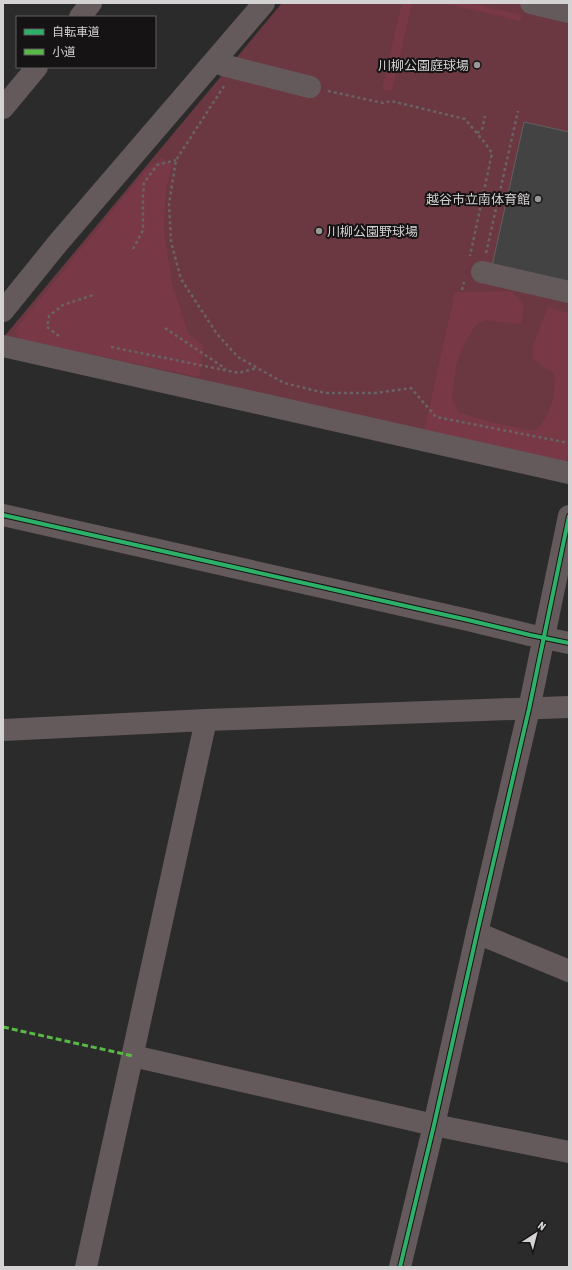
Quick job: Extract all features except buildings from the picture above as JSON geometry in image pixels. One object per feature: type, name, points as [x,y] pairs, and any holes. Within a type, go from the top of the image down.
[{"type":"street","points":[[81,16],[92,3]]},
{"type":"street","points":[[3,311],[58,243],[225,64],[264,3]]},
{"type":"street","points":[[531,3],[569,12]]},
{"type":"street","points":[[225,64],[310,87]]},
{"type":"street","points":[[3,108],[36,68]]},
{"type":"street","points":[[472,269],[569,292]]},
{"type":"street","points":[[3,346],[569,473]]},
{"type":"street","points":[[3,515],[569,643]]},
{"type":"street","points":[[400,1267],[529,709],[569,516]]},
{"type":"street","points":[[3,730],[206,720],[569,707]]},
{"type":"street","points":[[86,1267],[206,720]]},
{"type":"street","points":[[477,933],[569,971]]},
{"type":"street","points":[[133,1056],[434,1125],[569,1152]]},
{"type":"path","points":[[225,64],[176,160],[169,204],[171,242],[181,279],[217,334],[238,356],[284,383],[325,393],[376,393],[411,388],[436,417],[569,443]]},
{"type":"path","points":[[310,87],[383,103],[391,101],[465,119],[492,153],[472,269]]},
{"type":"path","points":[[462,290],[472,269],[518,111]]},
{"type":"path","points":[[477,133],[482,130],[485,116]]},
{"type":"path","points":[[133,249],[142,230],[144,183],[157,165],[176,160]]},
{"type":"path","points":[[60,337],[47,327],[49,316],[63,305],[93,295]]},
{"type":"path","points":[[165,328],[228,370]]},
{"type":"path","points":[[105,346],[239,373],[257,368]]},
{"type":"shaded area","points":[[282,3],[531,3],[569,13],[569,473],[3,338]]},
{"type":"shaded area","points":[[402,3],[412,3],[392,91],[382,89]]},
{"type":"shaded area","points":[[443,3],[470,3],[522,15],[520,21]]},
{"type":"shaded area","points":[[162,158],[173,165],[166,189],[164,231],[172,284],[188,333],[204,346],[199,377],[19,339],[15,331],[19,325],[146,170]]},
{"type":"shaded area","points":[[510,291],[524,305],[521,324],[485,320],[476,325],[465,342],[456,365],[452,398],[458,412],[486,421],[534,431],[540,426],[548,413],[553,397],[555,381],[554,374],[533,359],[533,345],[548,307],[569,313],[569,450],[566,463],[424,431],[455,292]]},
{"type":"marked path","points":[[3,1027],[133,1056]]},
{"type":"cycle path","points":[[3,515],[569,643]]},
{"type":"cycle path","points":[[400,1267],[529,709],[569,516]]},
{"type":"place","name":"川柳公園庭球場","points":[[477,65]]},
{"type":"place","name":"越谷市立南体育館","points":[[538,199]]},
{"type":"place","name":"川柳公園野球場","points":[[319,231]]}]
